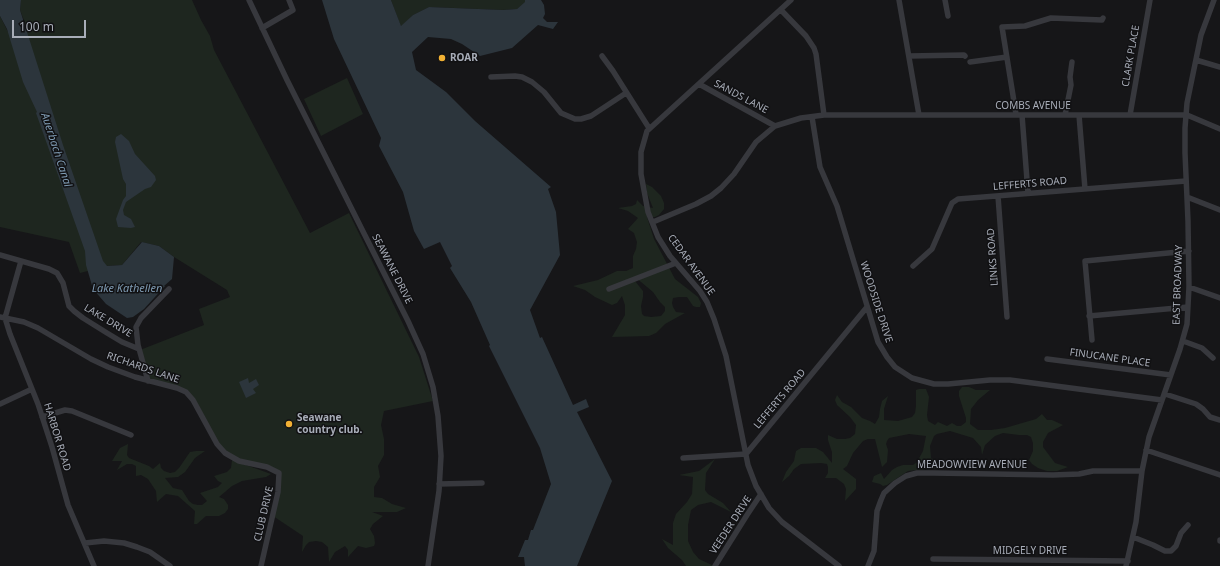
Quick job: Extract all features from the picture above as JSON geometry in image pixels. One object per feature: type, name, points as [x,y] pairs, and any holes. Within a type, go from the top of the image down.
[{"type":"street","name":"SEAWANE DRIVE","points":[[249,0],[423,354],[433,387],[438,416],[441,456],[440,484],[428,566]]},
{"type":"street","points":[[262,28],[293,10],[289,0]]},
{"type":"street","name":"CEDAR AVENUE","points":[[791,0],[649,128],[642,145],[640,166],[644,196],[665,250],[700,291],[707,302],[714,319],[726,356],[746,454],[753,479],[769,508],[782,522],[838,566]]},
{"type":"street","points":[[900,0],[919,115]]},
{"type":"street","points":[[945,0],[948,16]]},
{"type":"street","name":"CLARK PLACE","points":[[1130,115],[1150,0]]},
{"type":"street","name":"EAST BROADWAY","points":[[1127,563],[1133,537],[1142,471],[1149,437],[1165,394],[1187,324],[1189,252],[1184,143],[1187,103],[1201,35],[1214,0]]},
{"type":"street","points":[[781,10],[806,36],[814,48],[824,115]]},
{"type":"street","points":[[1016,114],[1002,28],[1024,26],[1051,18],[1095,20],[1103,18]]},
{"type":"street","points":[[602,56],[649,128]]},
{"type":"street","points":[[909,56],[965,56]]},
{"type":"street","points":[[970,62],[1007,57]]},
{"type":"street","points":[[1196,60],[1220,67]]},
{"type":"street","points":[[1065,115],[1071,86],[1070,77],[1072,62]]},
{"type":"street","points":[[491,77],[515,76],[522,77],[532,82],[539,87],[561,113],[575,119],[582,119],[591,116],[626,93]]},
{"type":"street","name":"SANDS LANE","points":[[698,84],[776,126]]},
{"type":"street","name":"COMBS AVENUE","points":[[776,126],[796,120],[824,115],[1186,115]]},
{"type":"street","points":[[1022,115],[1028,193]]},
{"type":"street","points":[[1078,115],[1084,189]]},
{"type":"street","points":[[1186,115],[1220,129]]},
{"type":"street","name":"WOODSIDE DRIVE","points":[[812,117],[820,167],[837,206],[878,342],[895,367],[905,374],[921,381],[934,384],[1010,380],[1162,400]]},
{"type":"street","points":[[653,222],[711,196],[734,174],[756,142],[776,126]]},
{"type":"street","name":"LEFFERTS ROAD","points":[[913,266],[932,248],[952,203],[958,199],[1186,181]]},
{"type":"street","name":"LINKS ROAD","points":[[998,196],[1007,317]]},
{"type":"street","points":[[1187,197],[1220,210]]},
{"type":"street","points":[[1092,340],[1085,261],[1189,252]]},
{"type":"street","name":"LAKE DRIVE","points":[[0,255],[21,260],[57,273],[63,282],[70,306],[74,311],[122,342],[139,349]]},
{"type":"street","points":[[3,318],[21,260]]},
{"type":"street","points":[[609,289],[676,263]]},
{"type":"street","points":[[1189,287],[1220,298]]},
{"type":"street","points":[[148,381],[136,334],[137,324],[142,316],[169,289]]},
{"type":"street","name":"LEFFERTS ROAD","points":[[746,454],[867,307]]},
{"type":"street","points":[[1089,316],[1188,307]]},
{"type":"street","name":"RICHARDS LANE","points":[[3,318],[24,322],[38,328],[91,359],[108,367],[186,392],[193,400],[217,444],[229,456],[239,461],[272,469]]},
{"type":"street","name":"HARBOR ROAD","points":[[3,318],[32,388],[58,467],[68,504],[94,566]]},
{"type":"street","points":[[1182,341],[1202,348],[1213,358]]},
{"type":"street","name":"FINUCANE PLACE","points":[[1047,359],[1171,375]]},
{"type":"street","points":[[0,404],[32,388]]},
{"type":"street","points":[[1165,394],[1196,404],[1210,417],[1220,420]]},
{"type":"street","points":[[42,417],[65,410],[72,410],[131,435]]},
{"type":"street","points":[[1146,450],[1220,475]]},
{"type":"street","points":[[683,458],[746,454]]},
{"type":"street","name":"CLUB DRIVE","points":[[261,566],[280,484],[280,473],[272,469]]},
{"type":"street","name":"MEADOWVIEW AVENUE","points":[[868,566],[874,551],[877,511],[881,500],[884,493],[906,476],[917,473],[1053,475],[1079,474],[1093,471],[1142,471]]},
{"type":"street","points":[[440,484],[482,482]]},
{"type":"street","name":"VEEDER DRIVE","points":[[715,566],[761,494]]},
{"type":"street","points":[[1133,537],[1168,552],[1174,550],[1181,533],[1188,525]]},
{"type":"street","points":[[85,543],[104,541],[124,543],[150,552],[170,566]]},
{"type":"street","name":"MIDGELY DRIVE","points":[[933,559],[1057,563],[1127,563]]},
{"type":"shaded area","points":[[21,0],[192,0],[210,36],[214,50],[310,233],[349,213],[419,357],[433,401],[384,411],[381,425],[384,439],[384,455],[378,466],[380,477],[374,487],[374,497],[382,498],[392,504],[406,508],[397,512],[372,512],[383,516],[373,524],[370,529],[374,536],[374,546],[366,548],[358,546],[348,557],[348,550],[345,546],[335,552],[329,562],[328,547],[322,542],[309,542],[302,552],[303,536],[273,516],[280,476],[276,471],[229,458],[214,441],[191,398],[183,391],[148,380],[140,350],[204,325],[199,309],[230,297],[227,290],[159,246],[141,242],[122,265],[107,266],[80,273],[69,242],[0,227],[0,16],[8,32],[25,23],[20,10]]},
{"type":"shaded area","points":[[391,0],[525,0],[526,2],[517,9],[503,10],[429,7],[413,15],[401,27]]},
{"type":"shaded area","points":[[347,78],[363,114],[321,136],[304,99]]},
{"type":"shaded area","points":[[646,184],[652,187],[661,196],[664,203],[664,209],[659,215],[655,217],[647,217],[654,239],[675,279],[698,297],[701,303],[700,307],[696,307],[693,306],[687,297],[673,298],[672,303],[676,312],[685,313],[665,324],[656,333],[649,336],[612,337],[625,315],[625,305],[622,296],[617,303],[612,305],[595,297],[585,290],[573,286],[598,280],[617,271],[626,271],[633,268],[633,256],[637,242],[634,233],[628,229],[638,218],[628,211],[618,208],[632,206],[636,204],[637,200],[643,206],[653,208],[647,193]],"holes":[[[635,277],[653,292],[665,307],[665,311],[661,316],[644,316],[642,314],[641,306],[643,291],[635,281]]]},
{"type":"shaded area","points":[[962,387],[969,387],[976,390],[990,390],[978,400],[971,409],[970,424],[978,430],[1005,428],[1036,419],[1042,414],[1047,420],[1052,420],[1063,425],[1048,433],[1043,442],[1043,447],[1055,463],[1068,467],[1057,471],[1047,471],[1032,464],[1029,460],[1033,451],[1033,443],[1031,437],[1027,435],[1003,433],[995,436],[985,445],[982,455],[981,447],[973,438],[950,431],[934,436],[930,446],[931,458],[944,466],[908,471],[887,485],[883,486],[872,482],[874,476],[881,473],[884,479],[897,467],[903,465],[913,465],[917,462],[923,451],[926,436],[909,434],[889,438],[886,444],[888,450],[887,462],[882,467],[875,439],[863,441],[853,453],[847,466],[843,469],[856,479],[856,489],[845,501],[846,489],[844,484],[836,478],[825,478],[828,473],[827,464],[801,464],[782,482],[786,472],[794,461],[796,451],[801,448],[816,448],[823,452],[832,463],[832,452],[828,435],[837,439],[845,439],[850,438],[855,434],[856,425],[837,405],[835,400],[837,395],[842,402],[851,407],[862,418],[875,424],[879,417],[882,401],[888,396],[884,409],[884,420],[898,421],[912,417],[915,413],[916,390],[926,389],[929,397],[927,415],[928,421],[935,425],[938,422],[947,426],[952,423],[957,426],[961,426],[966,422],[959,396],[959,391]]},
{"type":"shaded area","points":[[128,444],[127,455],[129,458],[153,469],[160,463],[161,468],[164,471],[170,473],[175,472],[179,468],[190,452],[205,451],[195,458],[185,472],[178,477],[165,478],[173,488],[182,490],[189,501],[193,504],[202,505],[207,501],[200,493],[218,487],[222,483],[214,476],[227,472],[231,468],[232,460],[271,474],[266,477],[242,481],[232,486],[219,497],[224,499],[228,505],[228,509],[225,513],[219,516],[206,516],[197,524],[194,524],[195,511],[178,496],[166,494],[157,502],[156,491],[148,479],[141,475],[136,476],[136,466],[127,464],[117,470],[122,461],[112,461],[120,448]]},
{"type":"shaded area","points":[[715,459],[706,473],[705,490],[708,494],[723,503],[731,512],[711,502],[698,505],[691,510],[688,525],[688,541],[693,552],[699,559],[714,566],[686,566],[682,560],[668,548],[662,539],[673,545],[673,523],[676,514],[692,494],[693,477],[679,475],[699,471]]},
{"type":"water","points":[[0,0],[21,0],[20,10],[63,145],[103,261],[107,266],[122,265],[142,242],[159,246],[174,257],[172,279],[144,309],[133,317],[127,318],[106,304],[93,289],[86,265],[85,251],[36,113],[37,112],[23,82],[7,29],[0,16]]},
{"type":"water","points":[[322,0],[391,0],[401,26],[413,15],[429,7],[503,10],[517,9],[525,2],[525,0],[541,0],[544,5],[545,14],[543,18],[547,22],[558,22],[553,29],[538,25],[512,48],[480,56],[462,44],[451,39],[428,37],[412,52],[416,70],[446,92],[475,121],[551,187],[548,189],[556,212],[560,255],[530,310],[540,338],[542,337],[573,405],[586,399],[589,407],[577,412],[612,481],[577,566],[525,566],[524,557],[518,557],[525,540],[528,540],[531,530],[533,530],[551,484],[540,448],[489,346],[490,345],[471,302],[450,268],[452,266],[440,242],[424,249],[414,231],[403,192],[379,146],[381,138],[334,39]]},
{"type":"water","points":[[121,134],[129,141],[135,154],[155,176],[156,180],[151,187],[145,189],[126,202],[123,210],[124,215],[131,219],[135,227],[131,228],[118,227],[116,219],[126,196],[126,184],[123,179],[115,142],[116,137]]},
{"type":"water","points":[[248,378],[249,383],[256,379],[259,385],[253,389],[256,393],[246,398],[239,382]]},
{"type":"place","name":"ROAR","points":[[442,58]]},
{"type":"place","name":"Seawane country club.","points":[[289,424]]},
{"type":"water label","name":"Auerbach Canal","points":[[56,150]]},
{"type":"water label","name":"Lake Kathellen","points":[[127,289]]}]
